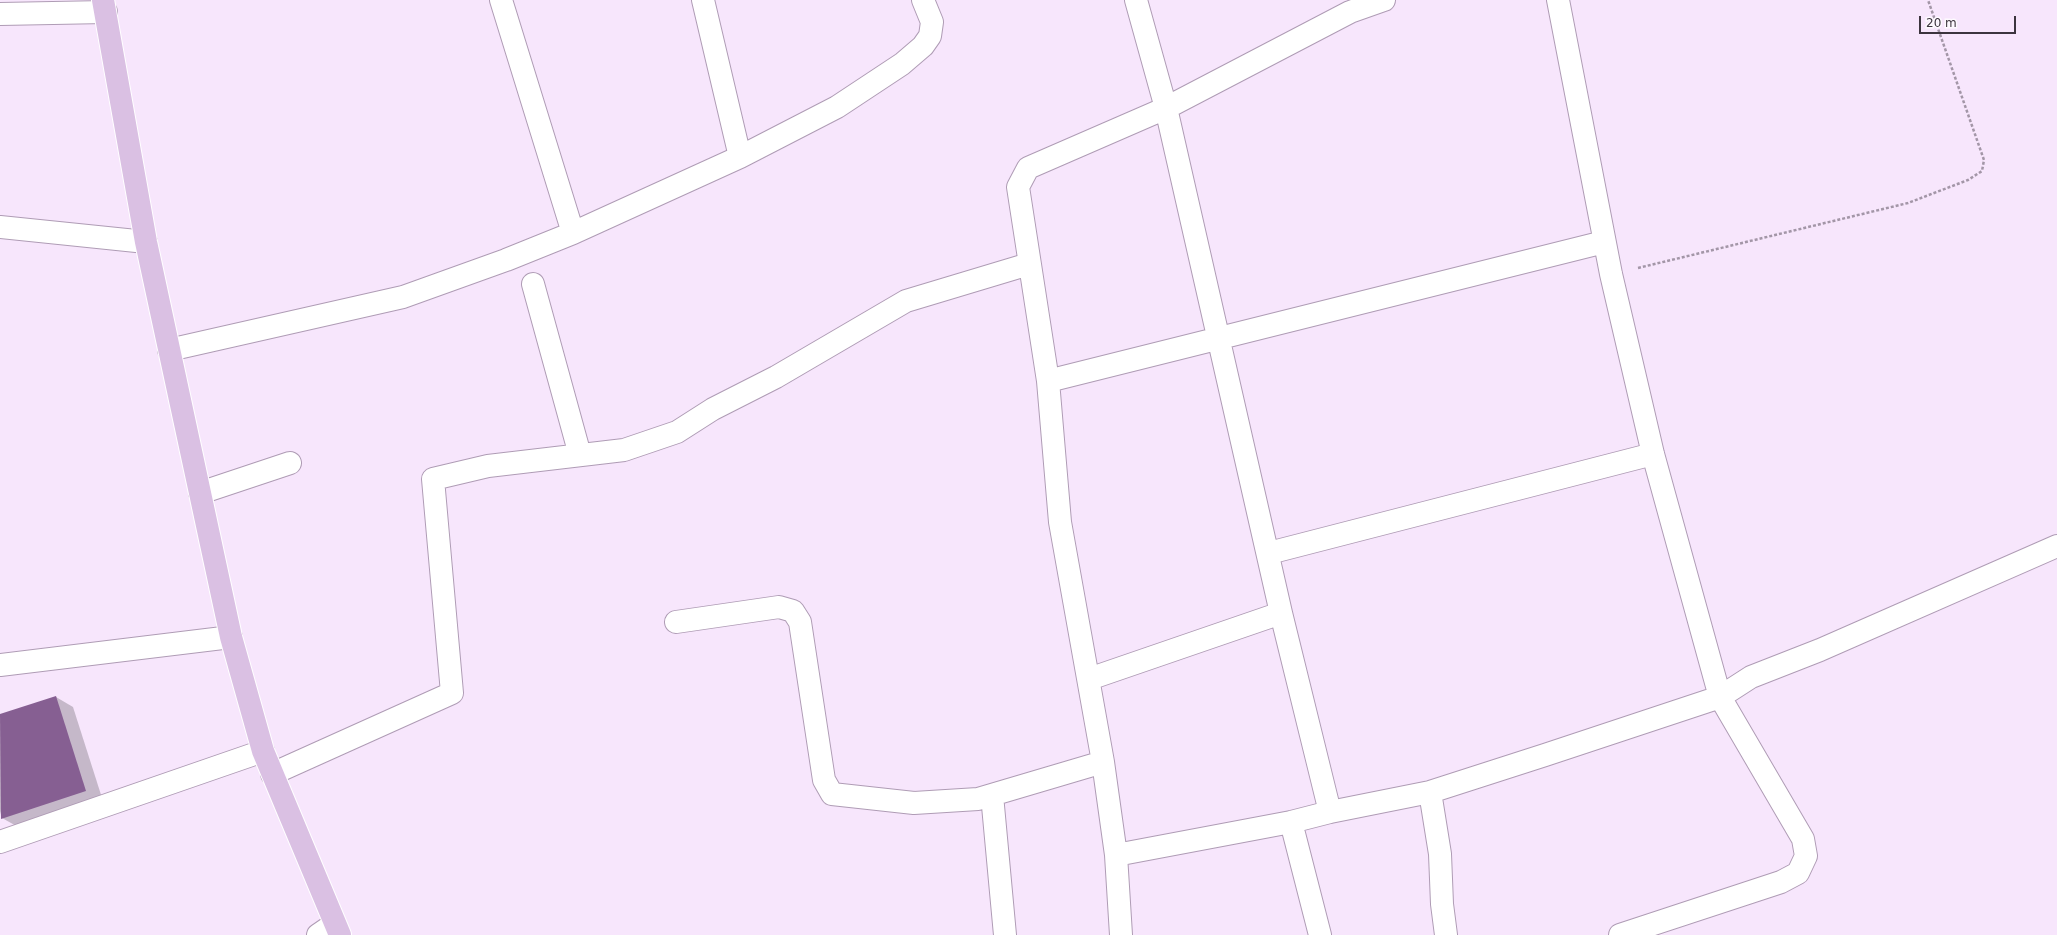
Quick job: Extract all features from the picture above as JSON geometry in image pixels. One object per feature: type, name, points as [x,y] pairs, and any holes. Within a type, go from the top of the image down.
[{"type":"main road","points":[[104,6],[146,242],[231,637],[263,751],[331,931]]},
{"type":"street","points":[[501,0],[573,233]]},
{"type":"street","points":[[704,0],[740,157]]},
{"type":"street","points":[[169,350],[403,297],[506,260],[573,233],[740,157],[836,107],[907,59],[923,46],[930,36],[932,22],[923,0]]},
{"type":"street","points":[[1136,0],[1166,108],[1218,338],[1269,553],[1281,613],[1330,812]]},
{"type":"street","points":[[1121,935],[1116,855],[1103,762],[1060,522],[1048,381],[1018,187],[1028,168],[1166,108],[1348,6],[1384,0]]},
{"type":"street","points":[[1558,0],[1611,274],[1653,454],[1720,697],[1803,839],[1806,856],[1798,873],[1781,882],[1620,935]]},
{"type":"street","points":[[0,14],[104,6]]},
{"type":"street","points":[[0,228],[146,242]]},
{"type":"street","points":[[1048,381],[1604,242]]},
{"type":"street","points":[[272,774],[452,693],[433,479],[488,466],[624,450],[677,432],[713,409],[776,377],[906,301],[1029,264]]},
{"type":"street","points":[[533,284],[580,455]]},
{"type":"street","points":[[1269,553],[1653,454]]},
{"type":"street","points":[[200,493],[290,463]]},
{"type":"street","points":[[1116,855],[1291,822],[1330,812],[1430,792],[1720,697],[1752,677],[1820,650],[2057,546]]},
{"type":"street","points":[[676,622],[779,607],[792,611],[800,622],[824,780],[832,794],[914,803],[978,800],[1103,762]]},
{"type":"street","points":[[1088,679],[1281,613]]},
{"type":"street","points":[[0,665],[231,637]]},
{"type":"street","points":[[0,842],[263,751]]},
{"type":"street","points":[[1430,792],[1440,854],[1442,904],[1446,935]]},
{"type":"street","points":[[992,795],[1005,935]]},
{"type":"street","points":[[1291,822],[1320,935]]},
{"type":"path","points":[[1611,274],[1908,203],[1968,180],[1982,171],[1984,160],[1928,0]]},
{"type":"building","points":[[56,696],[86,791],[1,819],[0,714]]}]
